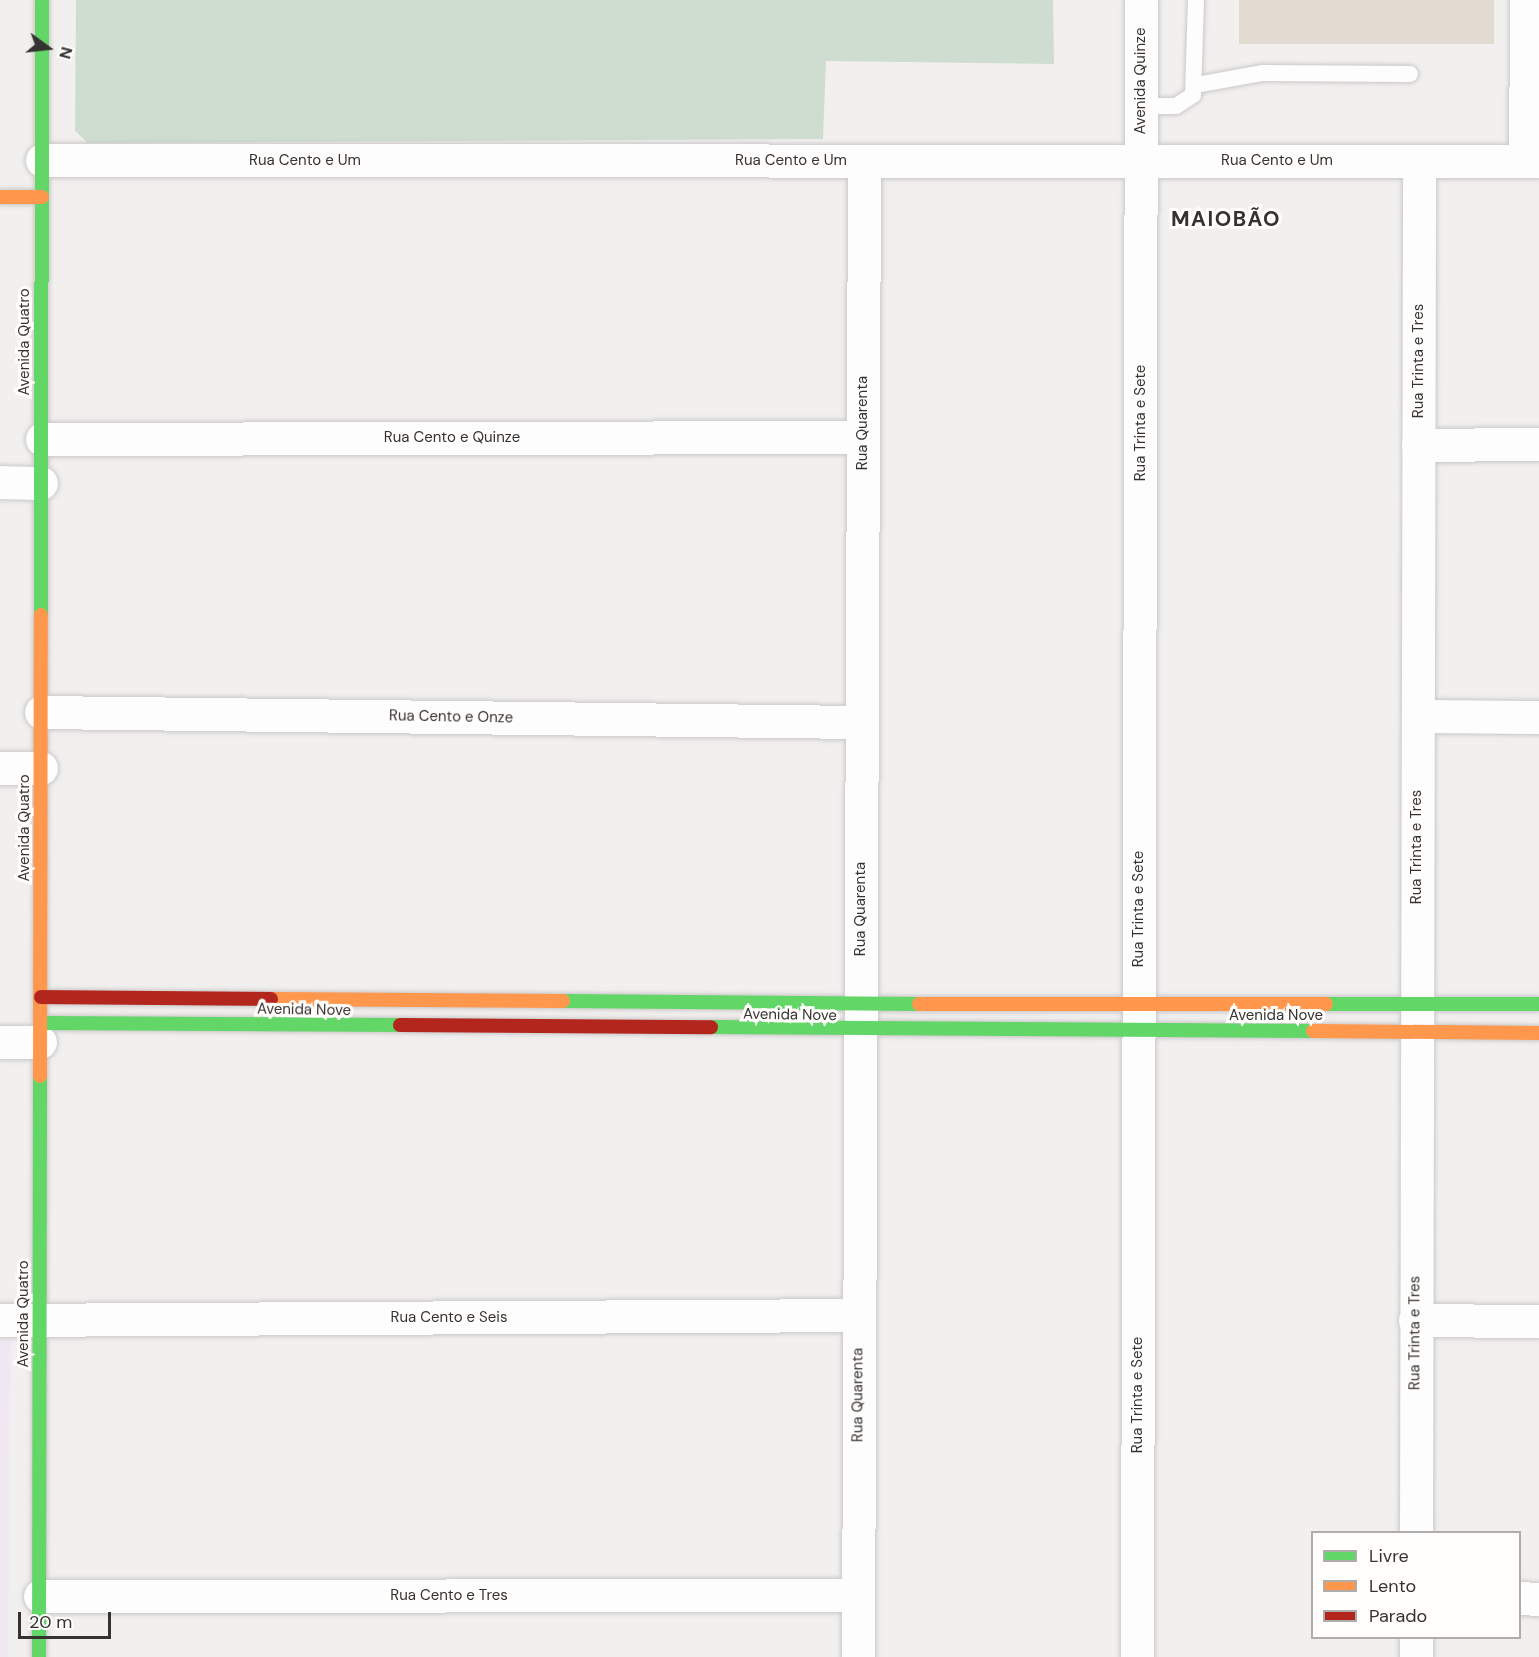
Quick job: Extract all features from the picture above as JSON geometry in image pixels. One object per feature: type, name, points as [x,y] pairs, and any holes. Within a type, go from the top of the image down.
[{"type":"street","name":"Avenida Quatro","points":[[39,1657],[42,0]]},
{"type":"street","name":"Avenida Quinze","points":[[1141,0],[1142,161]]},
{"type":"street","points":[[1526,0],[1532,161]]},
{"type":"street","name":"Rua Cento e Um","points":[[42,160],[1532,161]]},
{"type":"street","name":"Rua Quarenta","points":[[858,1657],[864,161]]},
{"type":"street","name":"Rua Trinta e Sete","points":[[1137,1657],[1142,161]]},
{"type":"street","name":"Rua Trinta e Tres","points":[[1416,1531],[1419,161]]},
{"type":"street","points":[[0,197],[42,197]]},
{"type":"street","name":"Rua Cento e Quinze","points":[[42,439],[863,437]]},
{"type":"street","points":[[1419,445],[1539,444]]},
{"type":"street","points":[[0,482],[41,483]]},
{"type":"street","name":"Rua Cento e Onze","points":[[41,712],[862,722]]},
{"type":"street","points":[[1418,716],[1539,717]]},
{"type":"street","points":[[0,768],[41,768]]},
{"type":"street","name":"Avenida Nove","points":[[41,997],[860,1018],[1417,1019],[1539,1004]]},
{"type":"street","name":"Avenida Nove","points":[[40,1033],[860,1018],[1139,1018],[1417,1019],[1539,1033]]},
{"type":"street","points":[[0,1042],[40,1033]]},
{"type":"street","name":"Rua Cento e Seis","points":[[0,1320],[858,1315]]},
{"type":"street","points":[[1415,1320],[1539,1321]]},
{"type":"street","name":"Rua Cento e Tres","points":[[40,1596],[858,1595]]},
{"type":"street","points":[[1521,1598],[1539,1599]]},
{"type":"street","points":[[1416,1639],[1416,1657]]},
{"type":"lane","points":[[1142,106],[1186,103],[1196,85],[1196,0]]},
{"type":"lane","points":[[1196,85],[1263,73],[1410,74]]},
{"type":"shaded area","points":[[0,1340],[11,1340],[8,1657],[0,1657]]},
{"type":"green space","points":[[76,0],[1053,0],[1054,64],[826,61],[823,139],[88,143],[75,131]]},
{"type":"building","points":[[1239,0],[1494,0],[1494,44],[1239,44]]},
{"type":"traffic: fast","points":[[41,615],[42,0]]},
{"type":"traffic: fast","points":[[563,1001],[919,1004]]},
{"type":"traffic: fast","points":[[1326,1004],[1539,1004]]},
{"type":"traffic: fast","points":[[41,1023],[400,1025]]},
{"type":"traffic: fast","points":[[711,1027],[1313,1031]]},
{"type":"traffic: fast","points":[[39,1657],[40,1076]]},
{"type":"traffic: slow","points":[[0,197],[42,197]]},
{"type":"traffic: slow","points":[[40,1076],[41,615]]},
{"type":"traffic: slow","points":[[271,999],[563,1001]]},
{"type":"traffic: slow","points":[[919,1004],[1326,1004]]},
{"type":"traffic: slow","points":[[1313,1031],[1539,1033]]},
{"type":"traffic: jam","points":[[41,997],[271,999]]},
{"type":"traffic: jam","points":[[400,1025],[711,1027]]},
{"type":"district","name":"MAIOBÃO","points":[[1226,219]]}]
